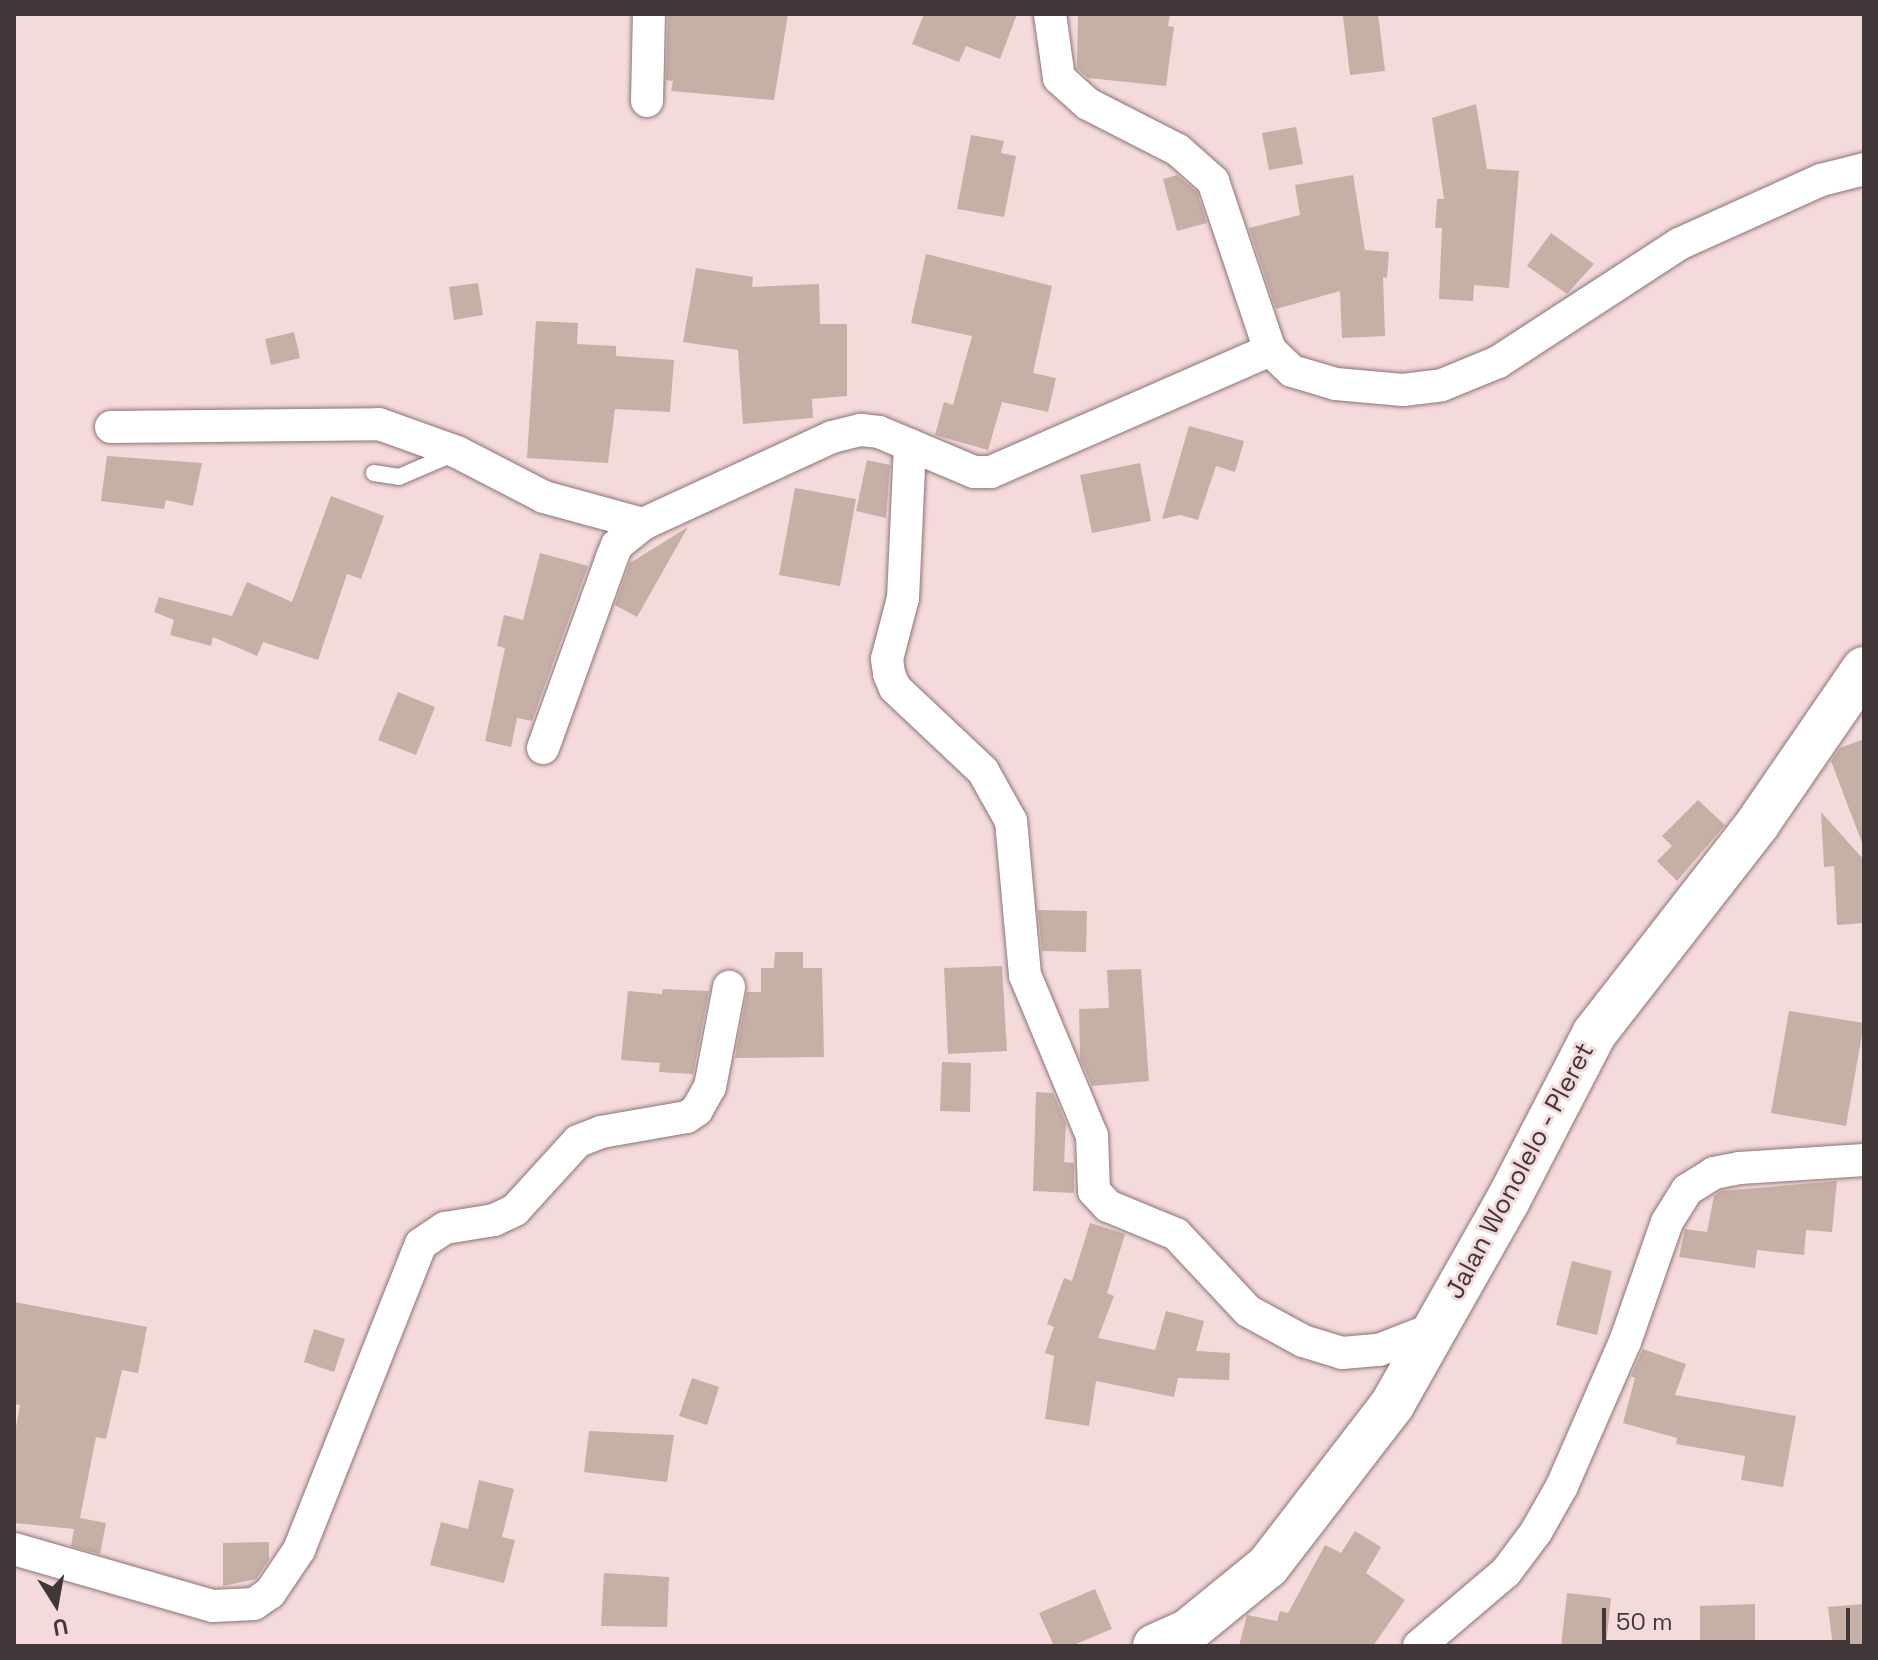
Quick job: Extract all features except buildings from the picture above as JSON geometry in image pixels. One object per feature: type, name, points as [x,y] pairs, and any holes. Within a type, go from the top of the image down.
[{"type":"main road","name":"Jalan Wonolelo - Pleret","points":[[1184,1641],[1268,1566],[1392,1405],[1594,1034],[1758,823],[1864,669]]},
{"type":"street","points":[[647,101],[649,14]]},
{"type":"street","points":[[1050,14],[1059,78],[1088,104],[1178,150],[1213,181],[1270,350],[1292,371],[1336,384],[1403,390],[1442,385],[1498,362],[1679,244],[1821,180],[1864,169]]},
{"type":"street","points":[[543,748],[617,545],[643,524],[832,437],[861,430],[910,445],[974,472],[991,472],[1270,350]]},
{"type":"street","points":[[111,427],[379,424],[457,452],[544,497],[643,524]]},
{"type":"street","points":[[910,445],[903,598],[887,659],[889,674],[895,688],[983,771],[1011,821],[1025,975],[1092,1136],[1094,1191],[1108,1206],[1176,1234],[1248,1311],[1303,1341],[1342,1353],[1379,1350],[1435,1328]]},
{"type":"street","points":[[14,1549],[213,1606],[254,1604],[270,1593],[299,1550],[421,1244],[445,1228],[494,1220],[515,1210],[568,1151],[588,1137],[687,1117],[697,1110],[710,1087],[729,987]]},
{"type":"street","points":[[1419,1646],[1506,1572],[1536,1532],[1562,1486],[1625,1342],[1667,1222],[1687,1190],[1714,1173],[1740,1168],[1864,1160]]},
{"type":"lane","points":[[374,473],[399,477],[457,452]]}]
